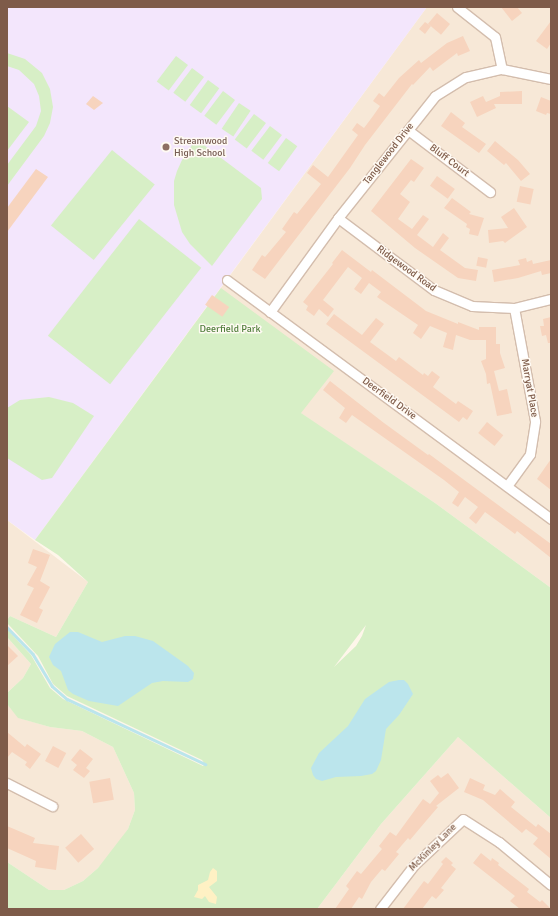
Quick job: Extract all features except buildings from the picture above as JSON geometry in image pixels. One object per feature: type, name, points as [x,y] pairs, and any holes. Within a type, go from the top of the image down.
[{"type":"street","points":[[457,7],[495,37],[502,69]]},
{"type":"street","name":"Tanglewood Drive","points":[[270,312],[338,218],[435,96],[466,77],[502,69],[551,79]]},
{"type":"street","name":"Bluff Court","points":[[408,130],[490,192]]},
{"type":"street","name":"Ridgewood Road","points":[[338,218],[434,290],[472,306],[514,308],[551,299]]},
{"type":"street","name":"Deerfield Drive","points":[[227,280],[551,520]]},
{"type":"street","name":"Marryat Place","points":[[507,486],[530,454],[536,421],[514,308]]},
{"type":"street","points":[[7,783],[52,806]]},
{"type":"street","name":"McKinley Lane","points":[[380,909],[414,865],[463,819],[499,842],[551,885]]},
{"type":"shaded area","name":"Streamwood High School","points":[[7,7],[427,7],[35,540],[7,520]]},
{"type":"shaded area","points":[[427,7],[551,7],[551,588],[435,503],[318,425],[187,334]]},
{"type":"shaded area","points":[[7,520],[88,582],[56,637],[10,616],[7,620]]},
{"type":"shaded area","points":[[7,637],[31,664],[23,678],[7,693]]},
{"type":"shaded area","points":[[7,704],[19,718],[50,727],[82,731],[113,747],[134,793],[135,810],[128,829],[115,849],[98,868],[83,881],[64,890],[49,890],[7,862]]},
{"type":"shaded area","points":[[458,737],[551,818],[551,909],[317,909],[381,824]]},
{"type":"green space","points":[[7,53],[25,59],[42,73],[50,89],[53,107],[50,123],[44,136],[7,186],[7,165],[36,126],[41,111],[39,96],[34,84],[19,70],[7,66]]},
{"type":"green space","points":[[176,56],[188,65],[169,91],[157,82]]},
{"type":"green space","points":[[192,68],[204,77],[185,102],[173,93]]},
{"type":"green space","points":[[208,80],[219,88],[201,113],[190,105]]},
{"type":"green space","points":[[223,91],[235,100],[216,125],[204,116]]},
{"type":"green space","points":[[239,103],[251,111],[233,137],[222,129]]},
{"type":"green space","points":[[7,106],[29,122],[7,151]]},
{"type":"green space","points":[[254,114],[266,123],[247,149],[235,140]]},
{"type":"green space","points":[[270,126],[282,135],[263,160],[251,151]]},
{"type":"green space","points":[[286,138],[297,146],[279,171],[268,163]]},
{"type":"green space","points":[[196,139],[261,188],[262,199],[212,266],[190,244],[182,232],[174,205],[174,181],[177,171],[182,160]]},
{"type":"green space","points":[[112,150],[155,185],[94,260],[51,225]]},
{"type":"green space","points":[[139,219],[201,268],[110,384],[48,336]]},
{"type":"green space","name":"Deerfield Park","points":[[221,288],[334,371],[301,413],[435,503],[551,588],[551,818],[458,737],[381,824],[317,909],[7,909],[7,862],[49,890],[64,890],[83,881],[98,868],[128,829],[135,810],[134,793],[113,747],[82,731],[50,727],[18,718],[7,704],[7,693],[23,678],[31,664],[7,637],[7,629],[31,655],[50,688],[63,699],[203,766],[205,764],[202,760],[67,696],[53,684],[38,656],[7,623],[7,620],[10,616],[56,637],[88,582],[58,555],[35,540]],"holes":[[[366,625],[356,646],[334,667]]]},
{"type":"green space","points":[[49,397],[73,403],[94,416],[52,478],[42,480],[7,458],[7,408],[20,400]]},
{"type":"sand","points":[[213,868],[217,871],[217,881],[209,887],[217,897],[216,904],[209,902],[205,896],[202,899],[194,897],[198,890],[198,885],[208,880],[210,872]]},
{"type":"water","points":[[70,632],[78,632],[102,642],[125,636],[135,636],[153,641],[188,666],[194,673],[193,679],[188,682],[163,681],[152,683],[118,706],[89,701],[73,694],[68,690],[61,671],[53,665],[49,657],[55,644]]},
{"type":"water","points":[[404,680],[408,684],[413,694],[399,715],[386,729],[381,760],[376,771],[372,774],[361,776],[336,777],[322,781],[316,779],[311,768],[319,753],[348,726],[365,699],[389,682]]},
{"type":"waterway","points":[[7,627],[33,654],[52,686],[67,699],[205,764]]},
{"type":"place","name":"Streamwood High School","points":[[166,147]]}]
